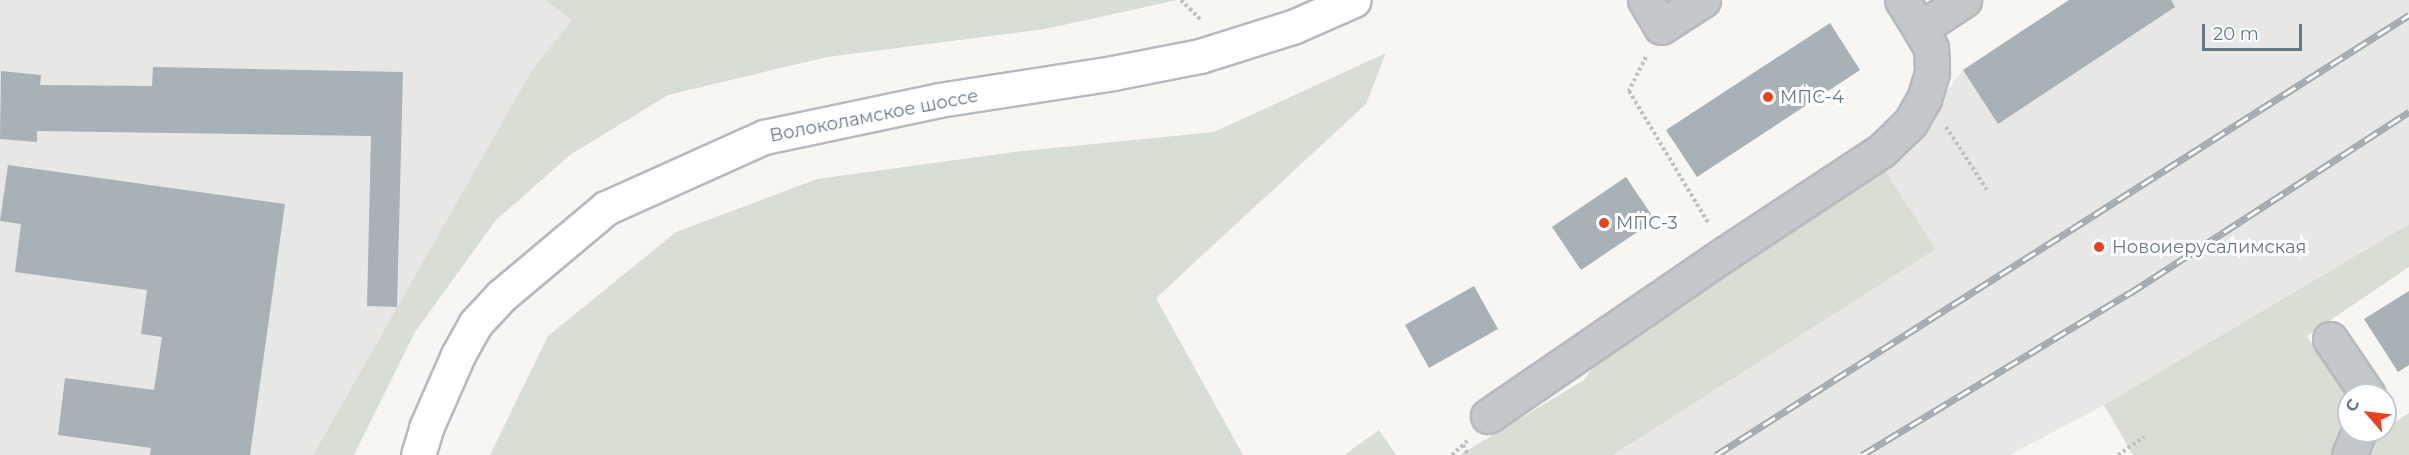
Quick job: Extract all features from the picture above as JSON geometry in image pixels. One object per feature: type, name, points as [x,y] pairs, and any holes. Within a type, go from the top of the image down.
[{"type":"main road","name":"Волоколамское шоссе","points":[[418,455],[426,428],[458,355],[475,324],[519,280],[606,208],[764,137],[939,100],[1113,73],[1200,56],[1295,26],[1354,0]]},
{"type":"lane","points":[[1653,14],[1703,0]]},
{"type":"lane","points":[[1488,416],[1726,253],[1882,150],[1910,123],[1924,99],[1932,72],[1931,48],[1902,0]]},
{"type":"lane","points":[[1920,29],[1964,0]]},
{"type":"lane","points":[[2330,339],[2360,383]]},
{"type":"path","points":[[1181,0],[1200,19]]},
{"type":"path","points":[[1653,14],[1629,91],[1726,253]]},
{"type":"path","points":[[1945,125],[1988,190]]},
{"type":"path","points":[[2118,455],[2144,437]]},
{"type":"path","points":[[1463,445],[1468,455]]},
{"type":"shaded area","points":[[0,0],[545,0],[573,20],[532,70],[313,455],[0,455]]},
{"type":"shaded area","points":[[545,0],[1177,0],[1045,29],[827,57],[668,95],[570,155],[496,220],[415,332],[354,455],[313,455],[532,70],[572,20]]},
{"type":"shaded area","points":[[2069,0],[2409,0],[2409,224],[2104,405],[2010,455],[1613,455],[1936,249],[1885,171],[1963,70]]},
{"type":"shaded area","points":[[1386,53],[1366,104],[1156,298],[1243,455],[490,455],[548,336],[676,232],[817,179],[1014,152],[1214,132]]},
{"type":"shaded area","points":[[1885,171],[1936,249],[1613,455],[1460,455],[1584,380],[1614,340]]},
{"type":"shaded area","points":[[2409,224],[2409,267],[2307,336],[2338,383],[2339,443],[2334,455],[2133,455],[2104,405]]},
{"type":"shaded area","points":[[2409,413],[2409,455],[2366,455],[2371,443],[2397,443],[2397,421]]},
{"type":"shaded area","points":[[1379,430],[1396,455],[1344,455]]},
{"type":"building","points":[[2069,0],[2171,0],[2175,7],[1998,124],[1963,70]]},
{"type":"building","name":"МПС-4","points":[[1830,23],[1860,70],[1697,177],[1666,130]]},
{"type":"building","points":[[153,67],[403,72],[397,307],[367,306],[371,136],[37,131],[37,142],[0,139],[1,71],[41,75],[40,85],[152,86]]},
{"type":"building","points":[[8,165],[285,204],[250,455],[150,455],[151,448],[58,435],[65,378],[154,390],[162,337],[141,334],[147,290],[15,272],[21,224],[0,221]]},
{"type":"building","name":"МПС-3","points":[[1626,177],[1655,220],[1581,270],[1552,227]]},
{"type":"building","points":[[1474,286],[1498,329],[1429,368],[1405,325]]},
{"type":"building","points":[[2409,291],[2409,365],[2398,372],[2364,319]]},
{"type":"railway","points":[[1716,455],[2409,15]]},
{"type":"railway","points":[[1862,455],[2130,293],[2409,112]]},
{"type":"place","name":"МПС-4","points":[[1768,97]]},
{"type":"place","name":"МПС-3","points":[[1604,223]]},
{"type":"place","name":"Новоиерусалимская","points":[[2099,247]]}]
